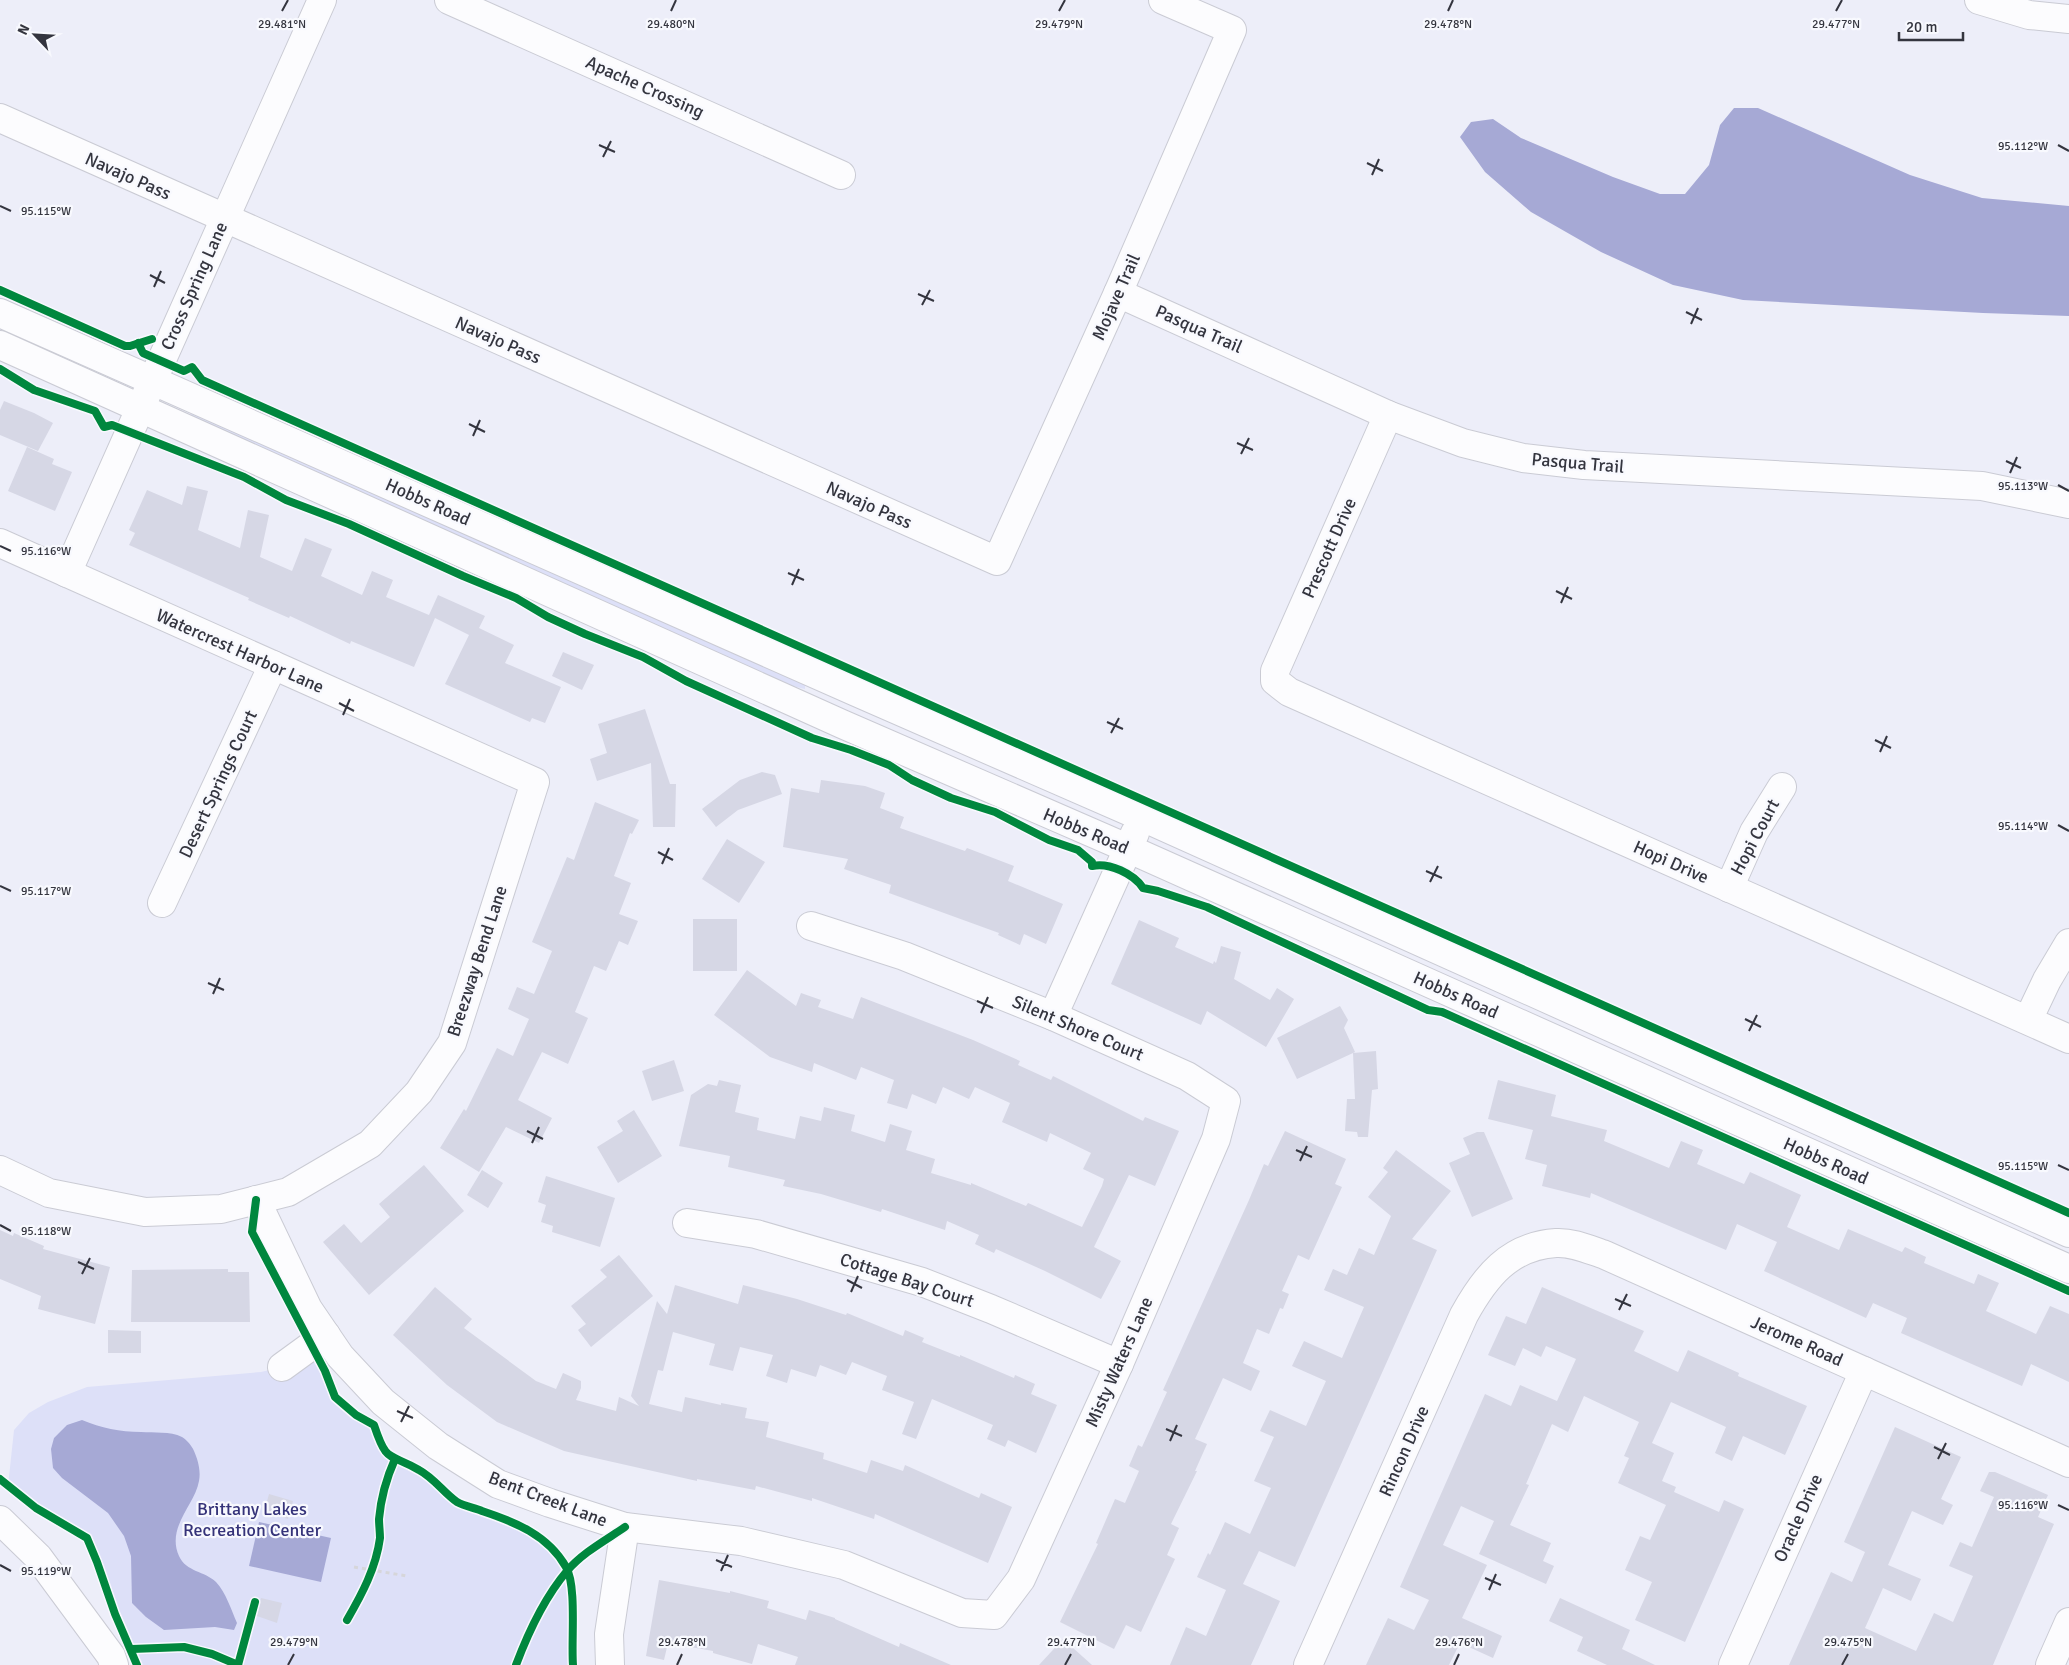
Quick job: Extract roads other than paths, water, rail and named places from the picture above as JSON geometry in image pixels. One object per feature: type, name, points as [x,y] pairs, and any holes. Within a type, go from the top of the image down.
[{"type":"street","name":"Cross Spring Lane","points":[[67,573],[322,0]]},
{"type":"street","name":"Apache Crossing","points":[[449,0],[841,175]]},
{"type":"street","name":"Mojave Trail","points":[[997,562],[1118,293],[1232,30],[1163,0]]},
{"type":"street","points":[[1979,0],[2029,15],[2069,19]]},
{"type":"street","name":"Navajo Pass","points":[[0,118],[997,562]]},
{"type":"street","name":"Pasqua Trail","points":[[1118,293],[1388,415],[1463,443],[1523,458],[1584,465],[1982,486],[2069,504]]},
{"type":"street","name":"Hobbs Road","points":[[0,312],[1142,817],[2069,1233]]},
{"type":"street","name":"Hobbs Road","points":[[0,345],[842,724],[1127,848],[2069,1269]]},
{"type":"street","name":"Prescott Drive","points":[[1275,681],[1275,671],[1388,415]]},
{"type":"street","name":"Watercrest Harbor Lane","points":[[0,543],[535,782]]},
{"type":"street","name":"Desert Springs Court","points":[[162,903],[273,665]]},
{"type":"street","name":"Hopi Drive","points":[[1275,681],[1289,692],[2069,1039]]},
{"type":"street","points":[[842,724],[856,692]]},
{"type":"street","name":"Breezway Bend Lane","points":[[0,1170],[49,1193],[145,1212],[221,1208],[288,1192],[370,1144],[419,1092],[452,1042],[535,782]]},
{"type":"street","name":"Hopi Court","points":[[1729,888],[1754,832],[1782,787]]},
{"type":"street","points":[[1053,1016],[1142,817]]},
{"type":"street","name":"Silent Shore Court","points":[[811,926],[904,956],[1053,1016],[1187,1076],[1226,1101]]},
{"type":"street","points":[[2028,1020],[2047,980],[2069,943]]},
{"type":"street","name":"Misty Waters Lane","points":[[994,1615],[1021,1579],[1119,1364],[1216,1139],[1226,1101]]},
{"type":"street","name":"Bent Creek Lane","points":[[256,1200],[308,1309],[340,1356],[383,1402],[438,1446],[498,1484],[625,1527],[741,1541],[844,1564],[962,1613],[994,1615]]},
{"type":"street","name":"Cottage Bay Court","points":[[687,1223],[756,1234],[922,1282],[991,1309],[1119,1364]]},
{"type":"street","name":"Jerome Road","points":[[1520,1251],[1557,1243],[1605,1255],[2069,1463]]},
{"type":"street","name":"Rincon Drive","points":[[1308,1665],[1464,1315],[1479,1288],[1496,1270],[1520,1251]]},
{"type":"street","points":[[282,1367],[326,1335]]},
{"type":"street","name":"Oracle Drive","points":[[1733,1665],[1864,1371]]},
{"type":"street","points":[[0,1520],[38,1557],[111,1656],[127,1657]]},
{"type":"street","points":[[610,1665],[609,1634],[625,1527]]},
{"type":"street","points":[[2050,1665],[2069,1622]]},
{"type":"water","points":[[1734,108],[1758,108],[1910,175],[1982,198],[2069,206],[2069,316],[1743,300],[1673,285],[1601,252],[1531,212],[1485,172],[1460,137],[1471,122],[1493,119],[1521,138],[1613,177],[1660,194],[1685,194],[1709,165],[1720,125]]},
{"type":"water","points":[[82,1420],[118,1430],[172,1434],[182,1437],[191,1445],[198,1462],[199,1481],[179,1526],[176,1535],[176,1545],[179,1556],[186,1565],[212,1578],[220,1586],[237,1623],[234,1630],[215,1627],[164,1630],[146,1617],[132,1603],[131,1556],[124,1536],[108,1513],[62,1478],[53,1468],[51,1449],[54,1438],[67,1425]]},
{"type":"water","points":[[259,1522],[331,1538],[321,1582],[249,1566]]},
{"type":"park label","name":"Brittany Lakes Recreation Center","points":[[252,1519]]}]
